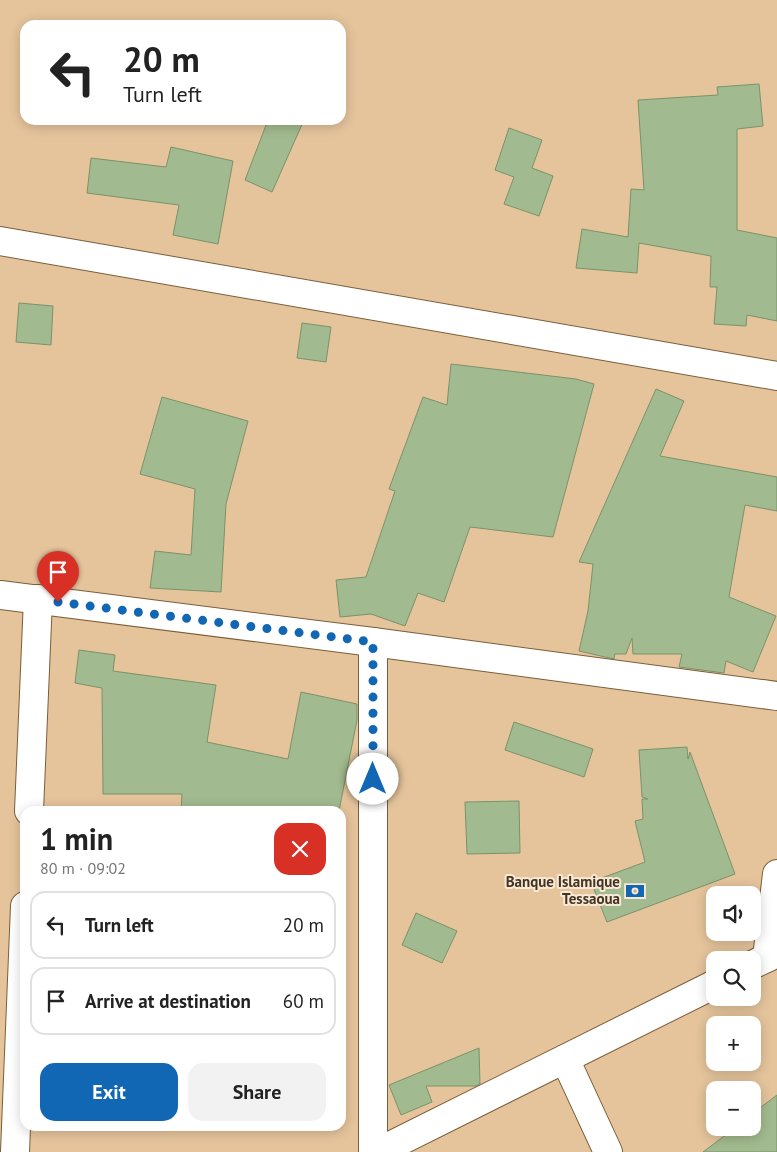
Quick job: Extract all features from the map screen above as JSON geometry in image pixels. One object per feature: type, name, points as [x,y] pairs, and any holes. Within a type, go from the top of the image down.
[{"type":"main road","points":[[0,241],[777,376]]},
{"type":"main road","points":[[0,595],[777,696]]},
{"type":"main road","points":[[29,806],[38,599]]},
{"type":"main road","points":[[373,642],[373,1152]]},
{"type":"main road","points":[[765,959],[777,874]]},
{"type":"main road","points":[[378,1152],[706,988]]},
{"type":"main road","points":[[14,1152],[20,1018]]},
{"type":"main road","points":[[565,1059],[608,1152]]},
{"type":"building","points":[[759,84],[763,126],[737,129],[737,230],[777,238],[777,321],[747,315],[746,326],[714,324],[717,287],[710,287],[711,256],[639,243],[637,273],[576,268],[582,229],[628,237],[631,189],[644,190],[638,100],[718,95],[717,87]]},
{"type":"building","points":[[266,125],[302,125],[272,192],[245,180]]},
{"type":"building","points":[[509,128],[542,140],[532,168],[553,176],[539,216],[504,204],[514,177],[495,170]]},
{"type":"building","points":[[171,147],[233,161],[218,244],[173,235],[179,205],[87,193],[91,158],[166,167]]},
{"type":"building","points":[[19,303],[53,306],[51,345],[16,342]]},
{"type":"building","points":[[302,323],[331,327],[326,362],[297,358]]},
{"type":"building","points":[[451,364],[576,379],[594,384],[553,537],[470,527],[444,602],[418,593],[405,626],[371,614],[340,617],[336,580],[366,577],[395,491],[389,489],[423,397],[447,405]]},
{"type":"building","points":[[656,389],[684,401],[660,456],[777,477],[777,511],[745,505],[729,597],[776,616],[753,672],[726,661],[724,673],[679,667],[682,654],[633,654],[632,638],[626,654],[615,654],[614,659],[579,651],[588,611],[593,564],[579,562]]},
{"type":"building","points":[[162,397],[248,421],[226,504],[221,592],[150,588],[155,551],[191,555],[195,489],[140,474]]},
{"type":"building","points":[[79,650],[115,655],[113,671],[216,685],[207,742],[288,759],[301,692],[357,704],[357,720],[340,806],[181,806],[182,794],[103,794],[102,688],[75,683]]},
{"type":"building","points":[[514,722],[593,749],[584,777],[505,750]]},
{"type":"building","points":[[687,747],[688,759],[690,752],[735,874],[607,922],[591,882],[645,862],[635,821],[643,819],[642,799],[648,799],[642,797],[639,750]]},
{"type":"building","points":[[519,801],[520,853],[467,854],[465,802]]},
{"type":"building","points":[[416,913],[457,931],[442,963],[402,945]]},
{"type":"building","points":[[479,1048],[480,1084],[476,1086],[426,1086],[432,1102],[401,1115],[389,1085]]},
{"type":"building","points":[[777,1095],[777,1152],[703,1152],[724,1136],[761,1136],[761,1107]]},
{"type":"place","name":"Banque Islamique Tessaoua","points":[[635,891]]},
{"type":"route","points":[[58,602],[373,642],[373,779]]}]
